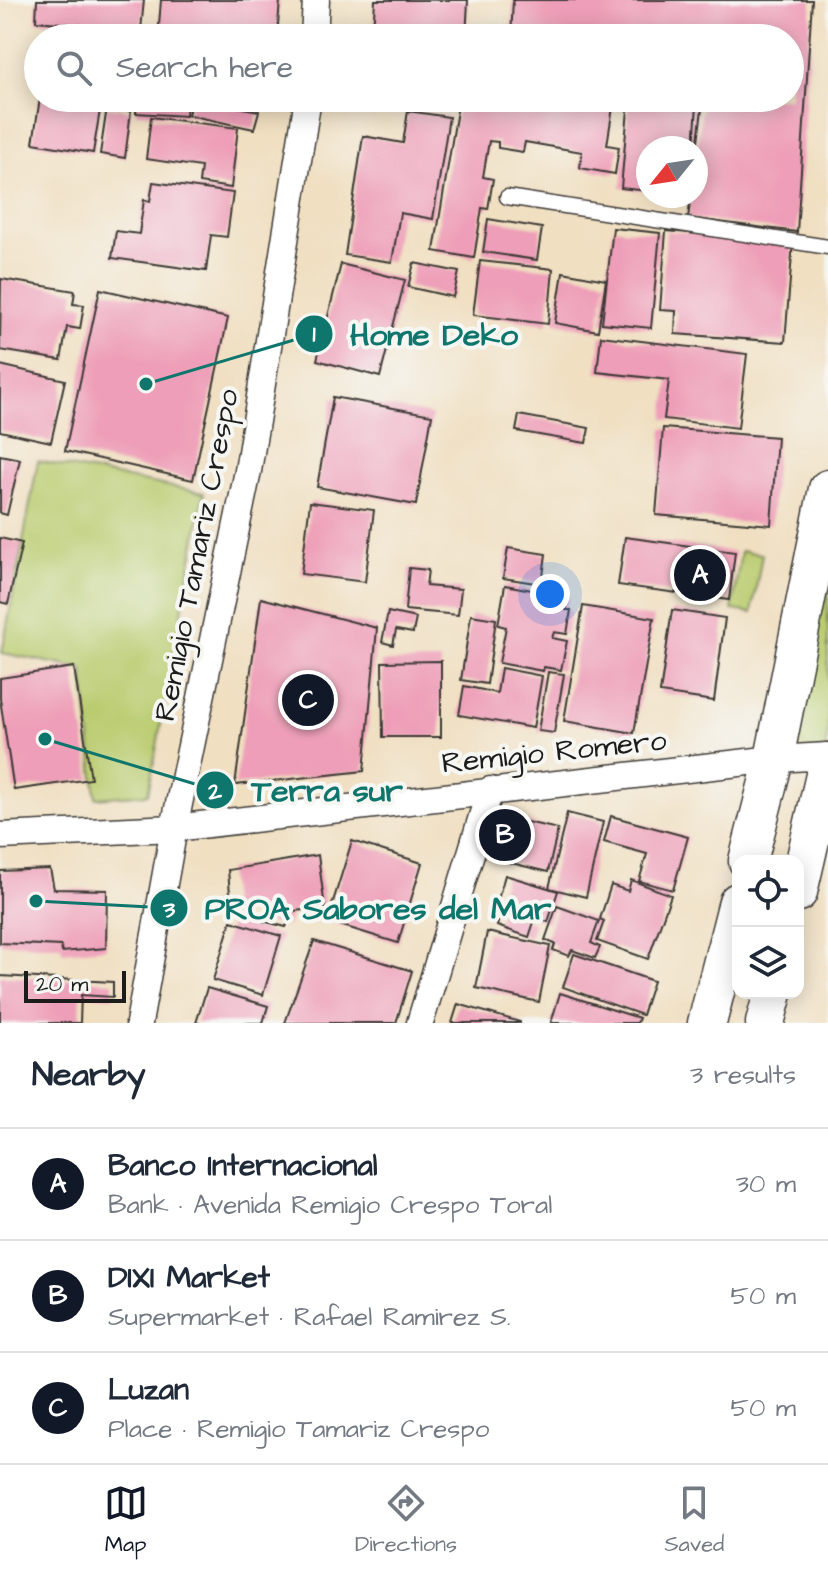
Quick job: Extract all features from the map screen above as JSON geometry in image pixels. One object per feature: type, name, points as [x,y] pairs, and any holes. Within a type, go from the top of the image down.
[{"type":"main road","points":[[750,855],[774,759],[828,489]]},
{"type":"main road","points":[[804,865],[828,759]]},
{"type":"main road","points":[[707,1023],[732,925]]},
{"type":"main road","points":[[765,1023],[771,999]]},
{"type":"street","points":[[315,24],[316,0]]},
{"type":"street","name":"Remigio Tamariz Crespo","points":[[139,1023],[174,828],[248,471],[306,112]]},
{"type":"street","name":"Remigio Romero","points":[[0,836],[174,828],[774,759],[828,759]]},
{"type":"street","points":[[420,1023],[490,790]]},
{"type":"lane","points":[[507,197],[828,247]]},
{"type":"green space","points":[[38,461],[204,493],[148,794],[96,798],[83,669],[2,653]]},
{"type":"green space","points":[[828,525],[828,732],[825,749],[782,754]]},
{"type":"green space","points":[[741,551],[762,554],[752,613],[732,610]]},
{"type":"building","points":[[37,0],[144,0],[142,24],[36,21]]},
{"type":"building","points":[[161,0],[280,0],[278,24],[159,24]]},
{"type":"building","points":[[375,0],[468,0],[467,24],[374,24]]},
{"type":"building","points":[[513,0],[812,0],[797,232],[688,218],[689,208],[708,208],[708,136],[699,136],[702,112],[804,112],[804,24],[512,24]]},
{"type":"building","points":[[38,112],[100,112],[93,153],[33,143]]},
{"type":"building","points":[[106,112],[131,112],[125,158],[100,154]]},
{"type":"building","points":[[136,112],[186,112],[186,116]]},
{"type":"building","points":[[189,112],[259,112],[254,129],[188,115]]},
{"type":"building","points":[[408,112],[449,117],[433,219],[400,213],[392,262],[345,255],[363,136],[403,143]]},
{"type":"building","points":[[457,112],[612,112],[607,145],[619,147],[615,174],[580,168],[582,152],[525,142],[523,152],[498,148],[498,142],[489,141],[483,177],[493,179],[488,209],[482,208],[474,258],[434,251]]},
{"type":"building","points":[[628,112],[696,112],[695,136],[636,136],[636,190],[621,188]]},
{"type":"building","points":[[151,117],[238,128],[231,188],[199,183],[201,167],[146,159]]},
{"type":"building","points":[[153,182],[233,193],[227,237],[211,235],[206,271],[112,258],[116,231],[139,234],[144,200],[150,201]]},
{"type":"building","points":[[488,219],[542,228],[537,260],[483,252]]},
{"type":"building","points":[[613,228],[660,233],[651,328],[602,323]]},
{"type":"building","points":[[666,231],[793,242],[785,342],[675,334],[676,311],[660,310]]},
{"type":"building","points":[[480,261],[553,269],[548,324],[473,315]]},
{"type":"building","points":[[414,263],[459,272],[453,297],[408,287]]},
{"type":"building","points":[[341,264],[405,280],[380,377],[317,360]]},
{"type":"building","points":[[563,272],[606,280],[598,331],[555,323]]},
{"type":"building","points":[[1,279],[75,291],[73,304],[84,305],[80,329],[67,327],[61,360],[0,350]]},
{"type":"building","points":[[100,289],[228,318],[193,480],[65,451]]},
{"type":"building","points":[[601,336],[747,354],[738,428],[664,419],[669,380],[597,372]]},
{"type":"building","points":[[0,365],[65,380],[51,442],[0,431]]},
{"type":"building","points":[[333,397],[432,415],[416,505],[317,487]]},
{"type":"building","points":[[519,415],[589,428],[586,443],[516,431]]},
{"type":"building","points":[[663,428],[777,437],[771,525],[656,515]]},
{"type":"building","points":[[0,455],[20,459],[7,515],[0,513]]},
{"type":"building","points":[[310,502],[374,510],[365,582],[301,574]]},
{"type":"building","points":[[625,537],[735,552],[729,600],[618,585]]},
{"type":"building","points":[[0,538],[22,543],[8,604],[0,602]]},
{"type":"building","points":[[508,548],[546,554],[542,584],[503,578]]},
{"type":"building","points":[[409,568],[428,570],[426,586],[461,589],[458,615],[405,610]]},
{"type":"building","points":[[505,585],[569,597],[566,610],[571,610],[567,634],[554,632],[552,638],[567,641],[561,670],[544,667],[543,671],[499,663],[506,627],[498,625]]},
{"type":"building","points":[[261,598],[377,628],[364,771],[235,785]]},
{"type":"building","points":[[583,606],[654,618],[634,733],[564,721]]},
{"type":"building","points":[[672,610],[725,618],[714,701],[660,693]]},
{"type":"building","points":[[388,612],[416,618],[413,633],[396,630],[393,645],[382,642]]},
{"type":"building","points":[[471,615],[496,619],[487,684],[461,680]]},
{"type":"building","points":[[441,661],[441,737],[383,737],[382,662]]},
{"type":"building","points":[[74,667],[91,779],[14,790],[0,699],[0,678]]},
{"type":"building","points":[[501,668],[542,676],[533,728],[459,715],[464,686],[497,693]]},
{"type":"building","points":[[548,672],[564,674],[554,733],[538,731]]},
{"type":"building","points":[[567,813],[603,822],[586,897],[549,888]]},
{"type":"building","points":[[611,816],[688,837],[673,890],[639,881],[647,854],[604,842]]},
{"type":"building","points":[[513,819],[558,829],[548,872],[503,861]]},
{"type":"building","points":[[352,841],[422,863],[398,943],[327,921]]},
{"type":"building","points":[[318,855],[325,908],[293,911],[286,927],[263,921],[256,913],[231,906],[228,870]]},
{"type":"building","points":[[50,869],[54,889],[107,890],[106,948],[62,952],[61,946],[0,943],[0,871]]},
{"type":"building","points":[[505,875],[558,891],[548,922],[496,906]]},
{"type":"building","points":[[631,880],[671,895],[648,959],[597,941],[604,921],[600,919],[611,885],[628,891]]},
{"type":"building","points":[[557,906],[599,921],[591,943],[600,947],[595,958],[572,950],[569,956],[553,950],[555,944],[545,940]]},
{"type":"building","points":[[501,911],[534,922],[529,937],[497,926]]},
{"type":"building","points":[[231,921],[281,936],[263,995],[213,980]]},
{"type":"building","points":[[487,932],[550,946],[539,1002],[476,988]]},
{"type":"building","points":[[314,941],[412,971],[396,1023],[285,1023]]},
{"type":"building","points":[[574,954],[653,981],[642,1015],[563,987]]},
{"type":"building","points":[[0,976],[113,982],[113,997],[81,995],[80,1023],[0,1023]]},
{"type":"building","points":[[207,988],[268,1006],[263,1023],[196,1023]]},
{"type":"building","points":[[560,993],[639,1018],[637,1023],[551,1023]]},
{"type":"building","points":[[458,1004],[520,1022],[520,1023],[452,1023]]},
{"type":"place","name":"Home Deko","points":[[146,384]]},
{"type":"place","name":"Banco Internacional","points":[[700,575]]},
{"type":"place","name":"Luzan","points":[[308,700]]},
{"type":"place","name":"Terra sur","points":[[45,739]]},
{"type":"place","name":"DIXI Market","points":[[505,835]]},
{"type":"place","name":"PROA Sabores del Mar","points":[[36,901]]}]
